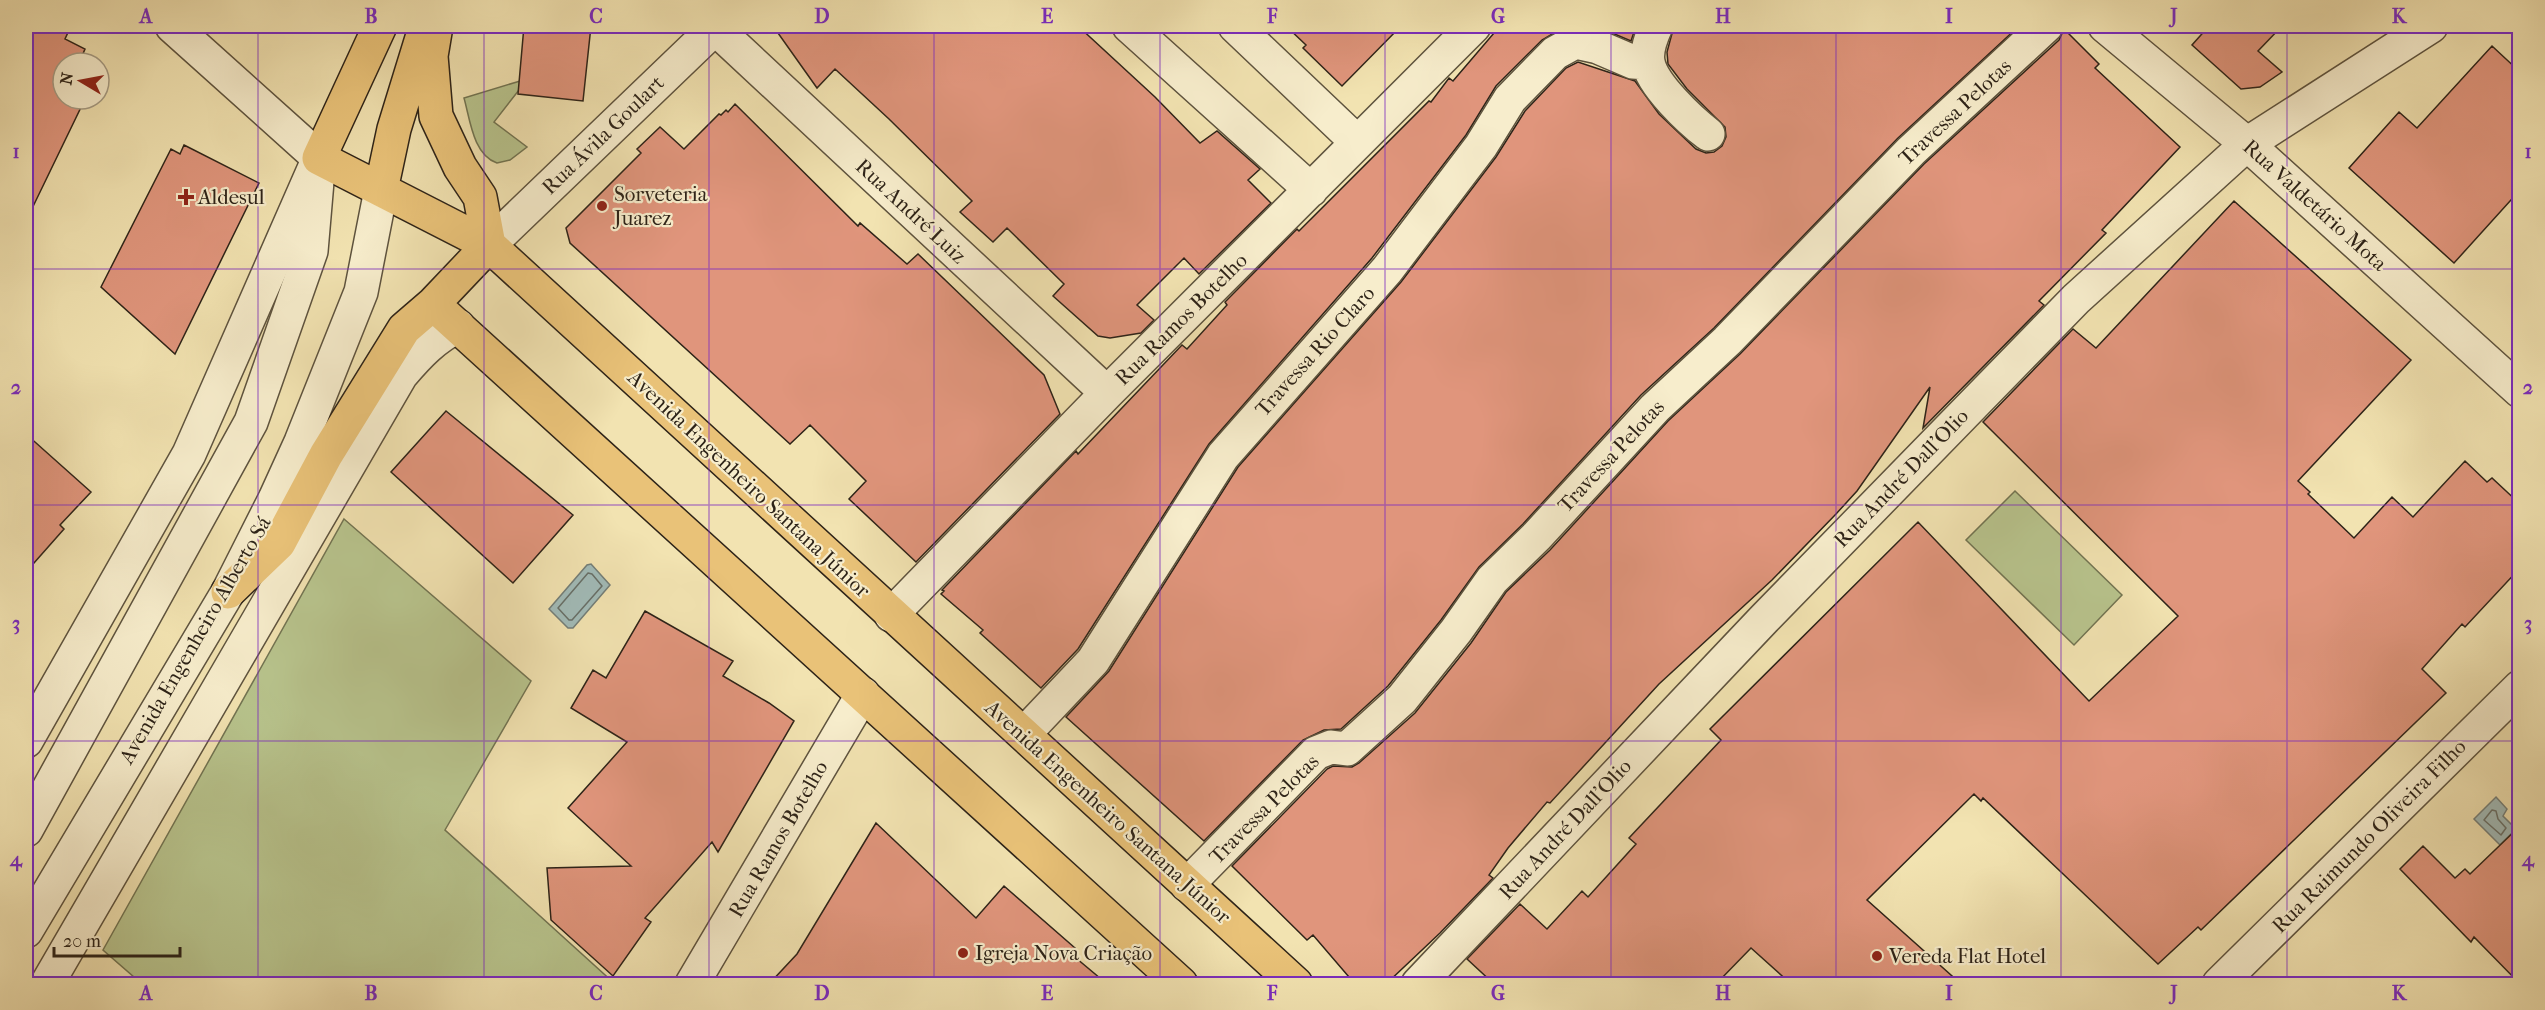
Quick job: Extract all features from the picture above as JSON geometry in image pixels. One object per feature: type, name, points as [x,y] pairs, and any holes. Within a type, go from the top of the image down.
[{"type":"main road","points":[[319,158],[380,26]]},
{"type":"main road","name":"Avenida Engenheiro Alberto Sá","points":[[381,190],[394,129],[426,26]]},
{"type":"main road","points":[[228,592],[279,543],[326,455],[404,329],[434,304],[489,244],[480,197],[460,167],[436,116],[431,56],[436,26]]},
{"type":"main road","name":"Avenida Engenheiro Santana Júnior","points":[[319,158],[489,244],[1296,984]]},
{"type":"main road","points":[[434,304],[1181,984]]},
{"type":"street","name":"Avenida Engenheiro Santana Júnior","points":[[172,26],[319,158]]},
{"type":"street","points":[[1129,26],[1311,190]]},
{"type":"street","points":[[1235,26],[1357,142]]},
{"type":"street","name":"Rua Ramos Botelho","points":[[891,615],[1107,393],[1474,26]]},
{"type":"street","points":[[1656,26],[1651,37],[1648,63],[1661,87],[1689,120],[1708,134]]},
{"type":"street","name":"Travessa Pelotas","points":[[1187,885],[1316,753],[1331,747],[1347,749],[1402,699],[1450,639],[1492,580],[1536,537],[1654,408],[1727,341],[1911,151],[2046,26]]},
{"type":"street","name":"Rua Valdetário Mota","points":[[2105,26],[2247,144],[2520,391]]},
{"type":"street","name":"Rua André Dall'Olio","points":[[1418,984],[1764,619],[2076,299],[2247,144],[2431,26]]},
{"type":"street","name":"Rua Ávila Goulart","points":[[489,244],[716,27]]},
{"type":"street","name":"Rua André Luiz","points":[[716,27],[1107,393]]},
{"type":"street","name":"Travessa Rio Claro","points":[[1024,734],[1094,662],[1223,456],[1388,270],[1481,146],[1510,99],[1555,53],[1575,42],[1598,47],[1633,62],[1648,63]]},
{"type":"street","points":[[26,741],[189,454],[319,158]]},
{"type":"street","points":[[26,830],[251,422],[311,251],[319,158]]},
{"type":"street","name":"Avenida Engenheiro Alberto Sá","points":[[26,931],[228,592],[275,499],[361,292],[381,190]]},
{"type":"street","points":[[47,984],[400,375],[425,347],[439,336],[459,326]]},
{"type":"street","name":"Rua Raimundo Oliveira Filho","points":[[2219,984],[2520,687]]},
{"type":"street","name":"Rua Ramos Botelho","points":[[692,984],[863,694]]},
{"type":"green space","points":[[520,81],[519,90],[494,122],[527,147],[510,160],[497,163],[489,159],[478,144],[464,98]]},
{"type":"green space","points":[[2015,491],[2122,595],[2074,645],[1966,540]]},
{"type":"green space","points":[[344,519],[531,681],[445,830],[615,984],[142,984],[103,950]]},
{"type":"water","points":[[591,564],[610,585],[573,628],[568,628],[549,609],[587,565]]},
{"type":"water","points":[[2496,797],[2507,809],[2503,816],[2516,829],[2500,845],[2474,819]]},
{"type":"building","points":[[26,26],[71,26],[65,39],[85,49],[84,51],[51,51],[51,111],[79,111],[26,221]]},
{"type":"building","points":[[524,26],[591,26],[583,101],[518,94]]},
{"type":"building","points":[[773,26],[1078,26],[1155,97],[1200,143],[1217,131],[1260,169],[1248,180],[1271,203],[1199,274],[1184,258],[1137,305],[1154,320],[1141,333],[1110,338],[1098,336],[1053,296],[1064,284],[1007,228],[993,242],[960,212],[972,201],[889,119],[835,69],[817,88]]},
{"type":"building","points":[[1286,26],[1401,26],[1342,86],[1303,48],[1306,45]]},
{"type":"building","points":[[1500,26],[1566,26],[1542,40],[1496,86],[1466,135],[1372,258],[1209,444],[1078,649],[1041,688],[980,633],[983,630],[941,594],[944,591],[942,590],[1076,451],[1078,454],[1182,345],[1187,349],[1227,305],[1225,302],[1297,229],[1299,231],[1429,101],[1431,102],[1449,78],[1453,81]]},
{"type":"building","points":[[1587,26],[1636,26],[1631,41],[1605,30]]},
{"type":"building","points":[[1674,26],[2019,26],[1898,138],[1714,328],[1641,395],[1523,524],[1479,567],[1441,620],[1388,686],[1341,729],[1324,730],[1303,740],[1204,841],[1066,717],[1109,671],[1238,467],[1401,282],[1496,157],[1525,111],[1566,68],[1578,62],[1635,81],[1659,114],[1696,149],[1706,153],[1714,152],[1722,146],[1726,137],[1725,127],[1687,89],[1668,64],[1667,52]]},
{"type":"building","points":[[2209,26],[2282,26],[2258,51],[2282,72],[2260,87],[2241,89],[2192,45]]},
{"type":"building","points":[[2064,29],[2099,64],[2095,68],[2180,147],[2102,230],[2106,233],[2039,301],[2044,305],[1923,428],[1930,387],[1857,491],[1772,580],[1659,684],[1550,803],[1547,802],[1508,848],[1489,875],[1493,878],[1440,933],[1386,984],[1355,984],[1313,935],[1307,940],[1232,866],[1327,769],[1333,766],[1352,767],[1359,763],[1415,713],[1471,643],[1506,592],[1550,550],[1668,421],[1740,354],[1924,164],[2059,40]]},
{"type":"building","points":[[2492,46],[2520,72],[2520,190],[2454,263],[2349,168],[2399,112],[2417,128]]},
{"type":"building","points":[[735,104],[858,226],[860,223],[907,264],[918,254],[1044,375],[1060,414],[916,562],[849,499],[866,481],[810,425],[790,444],[570,243],[566,228],[641,153],[637,149],[660,127],[684,149],[719,114],[721,115],[726,110],[728,112]]},
{"type":"building","points":[[184,145],[259,183],[175,354],[101,287],[171,149],[180,154]]},
{"type":"building","points":[[2234,201],[2411,360],[2298,481],[2310,492],[2308,494],[2354,538],[2392,497],[2413,517],[2465,461],[2487,482],[2492,478],[2520,504],[2520,568],[2465,627],[2462,624],[2422,669],[2446,693],[2201,930],[2198,927],[2158,964],[1983,798],[1981,801],[1974,794],[1867,900],[1961,984],[1791,984],[1751,948],[1716,984],[1494,984],[1467,959],[1520,904],[1547,929],[1582,891],[1588,897],[1636,844],[1629,838],[1721,740],[1710,729],[1918,522],[2089,701],[2178,616],[1983,422],[2073,329],[2096,348]]},
{"type":"building","points":[[446,411],[573,515],[513,583],[391,472]]},
{"type":"building","points":[[26,434],[91,492],[60,525],[64,529],[26,572]]},
{"type":"building","points":[[645,611],[733,661],[723,676],[769,703],[794,721],[718,852],[712,842],[645,918],[651,922],[613,976],[551,920],[547,868],[631,866],[568,808],[627,742],[571,708],[593,670],[606,678]]},
{"type":"building","points":[[876,823],[976,918],[1004,886],[1075,948],[1070,953],[1107,984],[769,984],[797,954]]},
{"type":"building","points":[[2520,826],[2520,984],[2474,937],[2471,942],[2400,869],[2423,846],[2455,878],[2465,869],[2470,874]]},
{"type":"place","name":"Aldesul","points":[[186,197]]},
{"type":"place","name":"Sorveteria Juarez","points":[[602,206]]},
{"type":"place","name":"Igreja Nova Criação","points":[[963,953]]},
{"type":"place","name":"Vereda Flat Hotel","points":[[1877,956]]}]
